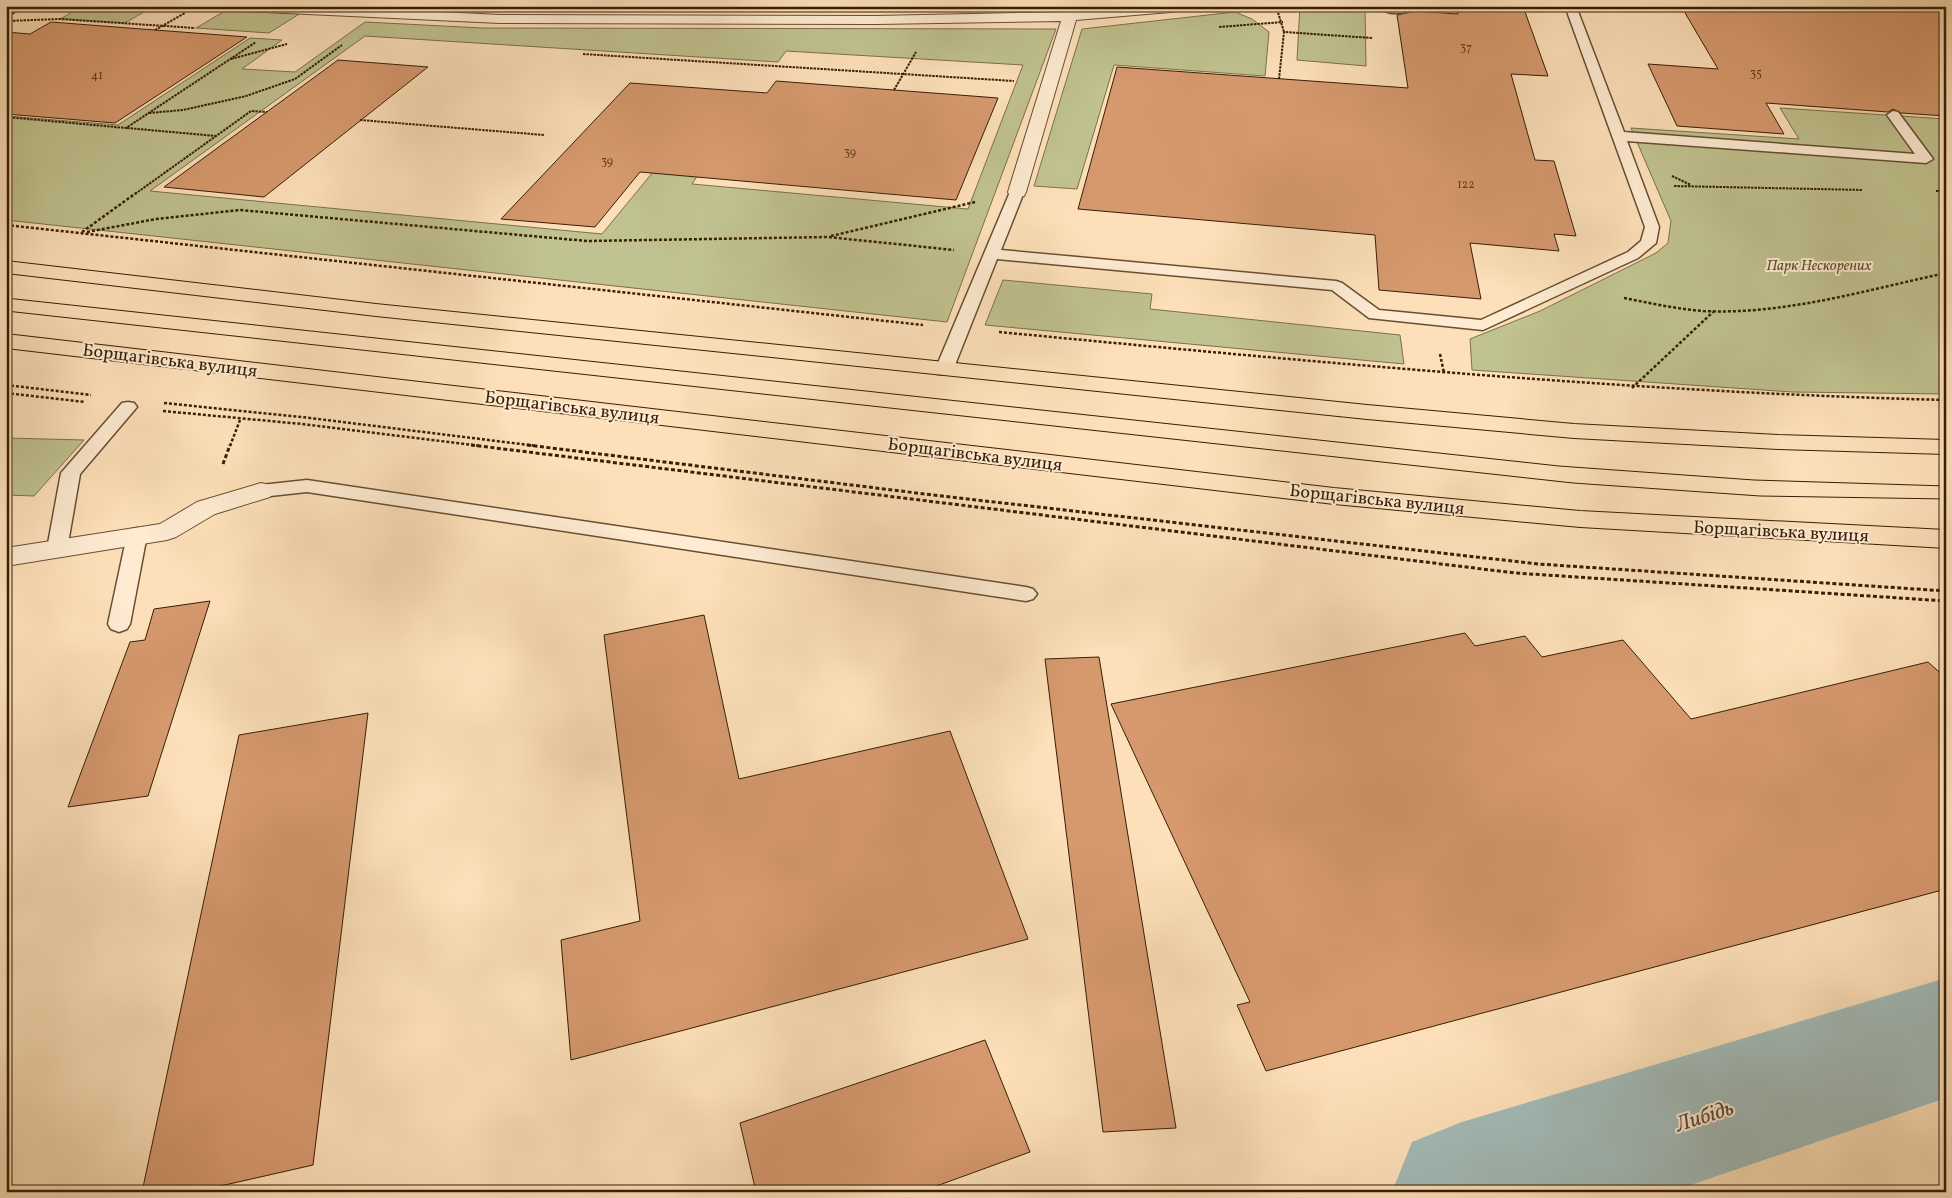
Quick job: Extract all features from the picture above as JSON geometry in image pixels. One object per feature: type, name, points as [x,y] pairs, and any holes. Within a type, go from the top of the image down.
[{"type":"main road","points":[[6,268],[376,310],[944,370],[1574,431],[1778,442],[1946,447]]},
{"type":"main road","name":"Борщагівська вулиця","points":[[6,341],[1334,496],[1580,519],[1946,539]]},
{"type":"street","points":[[219,6],[348,9],[500,18],[998,12],[1070,16],[1194,6]]},
{"type":"street","points":[[1017,192],[1070,16]]},
{"type":"street","points":[[6,557],[167,530],[206,508],[261,491]]},
{"type":"lane","points":[[1390,10],[1416,6]]},
{"type":"lane","points":[[992,254],[1336,286],[1375,315],[1484,326],[1633,255],[1648,243],[1652,227],[1570,6]]},
{"type":"lane","points":[[1618,136],[1926,158],[1893,114]]},
{"type":"lane","points":[[944,370],[1017,192]]},
{"type":"lane","points":[[58,549],[71,473],[128,407]]},
{"type":"lane","points":[[261,491],[307,486],[1026,594]]},
{"type":"lane","points":[[119,624],[137,536]]},
{"type":"path","points":[[6,17],[27,6]]},
{"type":"path","points":[[1276,6],[1284,32],[1279,79]]},
{"type":"path","points":[[155,30],[188,11]]},
{"type":"path","points":[[1284,32],[1373,38]]},
{"type":"path","points":[[126,128],[261,39]]},
{"type":"path","points":[[227,60],[293,42]]},
{"type":"path","points":[[148,113],[183,110],[246,96],[294,79],[342,45]]},
{"type":"path","points":[[894,90],[916,54],[917,46]]},
{"type":"path","points":[[81,233],[251,111],[267,112]]},
{"type":"path","points":[[6,117],[216,136]]},
{"type":"path","points":[[360,120],[544,135]]},
{"type":"path","points":[[1636,185],[1868,190]]},
{"type":"path","points":[[1936,191],[1946,191]]},
{"type":"path","points":[[828,237],[1017,192]]},
{"type":"path","points":[[81,233],[156,219],[240,210],[587,242],[828,237],[992,254]]},
{"type":"path","points":[[6,225],[960,329],[1632,388],[1816,398],[1946,400]]},
{"type":"path","points":[[1566,286],[1677,308],[1713,311],[1780,306],[1946,273]]},
{"type":"path","points":[[1632,388],[1713,311]]},
{"type":"path","points":[[6,385],[99,396]]},
{"type":"path","points":[[6,393],[302,424],[1515,573],[1946,601]]},
{"type":"path","points":[[156,402],[310,418],[933,495],[1538,564],[1946,591]]},
{"type":"green space","points":[[83,6],[154,6],[125,23],[60,19]]},
{"type":"green space","points":[[219,6],[352,6],[344,12],[304,11],[269,33],[196,28],[230,8]]},
{"type":"green space","points":[[435,6],[638,6],[640,9],[430,7]]},
{"type":"green space","points":[[659,6],[963,6],[961,11]]},
{"type":"green space","points":[[1300,6],[1375,6],[1365,8],[1366,66],[1297,60]]},
{"type":"green space","points":[[1235,12],[1252,19],[1269,32],[1265,76],[1114,65],[1077,189],[1034,186],[1082,29]]},
{"type":"green space","points":[[365,22],[482,28],[1056,29],[947,322],[6,220],[6,116],[118,125],[250,38],[282,40],[242,69],[295,72]],"holes":[[[365,36],[778,62],[786,51],[1023,65],[968,209],[692,184],[720,142],[681,138],[602,234],[150,191]]]},
{"type":"green space","name":"Парк Нескорених","points":[[1780,108],[1946,119],[1946,394],[1792,392],[1472,370],[1470,339],[1540,311],[1656,253],[1668,243],[1671,221],[1631,128],[1799,139]]},
{"type":"green space","points":[[1003,280],[1152,294],[1150,309],[1400,335],[1404,364],[985,325]]},
{"type":"green space","points":[[6,438],[84,440],[34,496],[6,495]]},
{"type":"building","points":[[1456,6],[1524,9],[1548,76],[1511,74],[1535,160],[1554,161],[1576,236],[1554,234],[1559,251],[1470,243],[1481,299],[1379,290],[1375,235],[1078,209],[1117,67],[1408,88],[1397,15],[1415,11],[1458,14]]},
{"type":"building","points":[[1681,6],[1946,6],[1946,116],[1901,113],[1893,109],[1888,112],[1766,103],[1784,134],[1677,126],[1648,64],[1718,69]]},
{"type":"building","points":[[51,22],[247,37],[115,123],[6,114],[6,32],[30,34]]},
{"type":"building","points":[[338,60],[428,67],[264,197],[164,187]]},
{"type":"building","points":[[776,81],[998,98],[956,200],[640,172],[595,227],[501,219],[630,83],[767,93]]},
{"type":"building","points":[[210,601],[148,796],[68,807],[130,642],[145,640],[154,609]]},
{"type":"building","points":[[704,615],[739,779],[950,731],[1028,939],[571,1060],[561,940],[640,921],[604,635]]},
{"type":"building","points":[[1465,633],[1475,646],[1525,636],[1542,657],[1623,640],[1691,719],[1928,662],[1946,678],[1946,889],[1266,1071],[1237,1005],[1250,1002],[1111,704]]},
{"type":"building","points":[[1099,657],[1176,1128],[1103,1132],[1045,659]]},
{"type":"building","points":[[368,713],[313,1165],[194,1192],[142,1192],[239,735]]},
{"type":"building","points":[[985,1040],[1030,1152],[920,1192],[756,1192],[740,1123]]},
{"type":"waterway","name":"Либідь","points":[[1462,1192],[1946,1038]]},
{"type":"tram line","points":[[6,298],[1559,466],[1754,480],[1946,486]]},
{"type":"tram line","points":[[6,311],[1573,483],[1760,496],[1946,499]]}]
